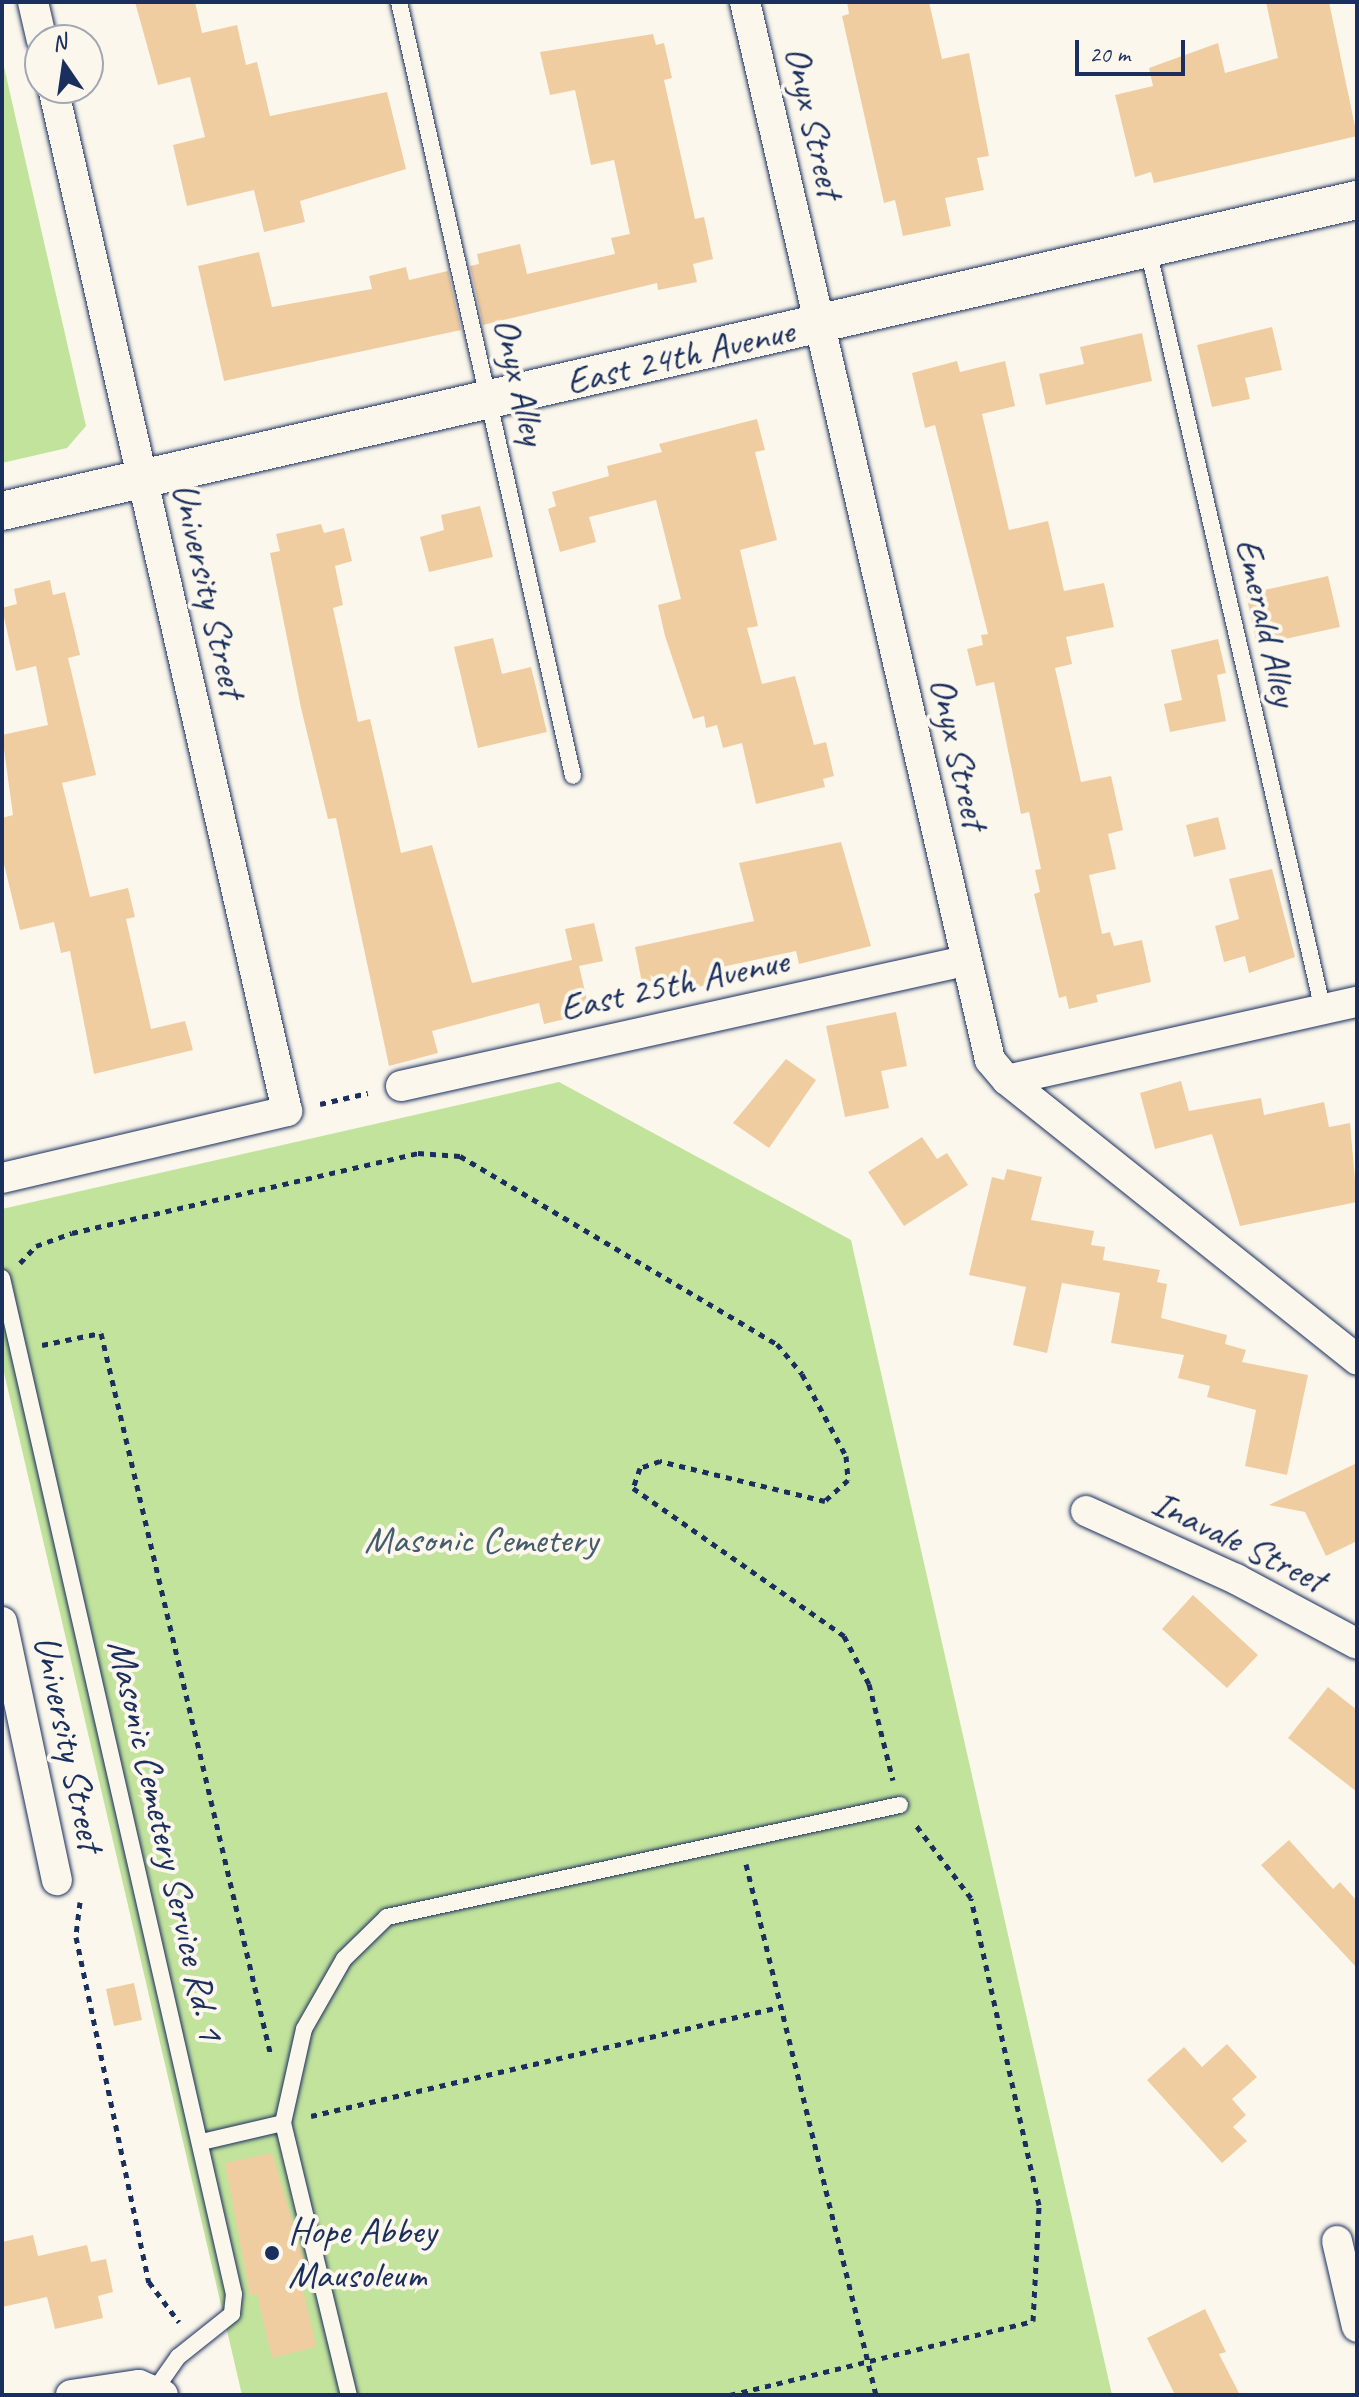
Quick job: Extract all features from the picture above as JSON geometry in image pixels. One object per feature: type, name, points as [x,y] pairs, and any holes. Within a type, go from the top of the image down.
[{"type":"street","points":[[33,2],[38,24]]},
{"type":"street","name":"Onyx Street","points":[[745,2],[990,1060],[1007,1080],[1357,1359]]},
{"type":"street","name":"University Street","points":[[57,104],[287,1111]]},
{"type":"street","name":"East 24th Avenue","points":[[2,511],[1357,200]]},
{"type":"street","name":"East 25th Avenue","points":[[401,1086],[965,961]]},
{"type":"street","points":[[1007,1080],[1357,1002]]},
{"type":"street","points":[[2,1178],[287,1111]]},
{"type":"street","name":"Inavale Street","points":[[1086,1511],[1236,1579],[1357,1644]]},
{"type":"street","name":"University Street","points":[[2,1622],[55,1870]]},
{"type":"street","points":[[1337,2241],[1357,2327]]},
{"type":"street","points":[[71,2395],[117,2386],[159,2392]]},
{"type":"lane","name":"Onyx Alley","points":[[399,2],[492,399],[573,776]]},
{"type":"lane","name":"Emerald Alley","points":[[1148,249],[1323,1010]]},
{"type":"lane","name":"Masonic Cemetery Service Rd. 1","points":[[4,1278],[234,2294],[232,2314],[197,2342],[159,2392]]},
{"type":"lane","points":[[349,2395],[283,2123],[304,2029],[344,1959],[387,1917],[900,1805]]},
{"type":"lane","points":[[202,2142],[283,2123]]},
{"type":"path","points":[[287,1111],[401,1086]]},
{"type":"path","points":[[4,1278],[36,1246],[72,1233],[418,1153],[460,1156],[777,1344],[802,1374],[846,1456],[848,1480],[825,1501],[660,1461],[640,1468],[633,1488],[844,1636],[869,1684],[900,1805],[971,1898],[1039,2205],[1033,2321],[730,2395]]},
{"type":"path","points":[[22,1349],[101,1333],[270,2052],[294,2074]]},
{"type":"path","points":[[741,1841],[876,2395]]},
{"type":"path","points":[[55,1870],[72,1869],[82,1887],[76,1937],[149,2282],[197,2342]]},
{"type":"path","points":[[283,2123],[781,2007]]},
{"type":"green space","points":[[2,58],[86,426],[67,448],[2,463]]},
{"type":"green space","name":"Masonic Cemetery","points":[[559,1082],[851,1240],[1112,2395],[242,2395],[2,1364],[2,1209]]},
{"type":"building","points":[[135,2],[195,2],[202,33],[237,25],[246,65],[257,62],[270,116],[387,92],[406,169],[300,201],[305,222],[264,232],[254,190],[187,206],[173,145],[205,137],[190,77],[158,85]]},
{"type":"building","points":[[847,2],[929,2],[942,59],[969,53],[989,156],[977,158],[984,190],[945,198],[951,226],[903,236],[895,200],[884,203],[842,16],[849,14]]},
{"type":"building","points":[[1266,2],[1329,2],[1357,136],[1154,183],[1151,172],[1135,177],[1115,95],[1153,86],[1149,68],[1218,43],[1225,73],[1278,58]]},
{"type":"building","points":[[653,34],[656,45],[664,43],[672,78],[664,80],[695,219],[704,217],[713,259],[693,264],[697,282],[658,290],[657,283],[483,325],[470,266],[479,264],[477,254],[520,244],[527,274],[615,254],[611,238],[630,234],[614,160],[591,165],[575,90],[550,95],[540,52]]},
{"type":"building","points":[[259,252],[272,307],[372,289],[369,276],[406,267],[409,280],[448,271],[461,330],[224,381],[198,266]]},
{"type":"building","points":[[1272,327],[1282,370],[1245,378],[1250,399],[1212,407],[1197,345]]},
{"type":"building","points":[[1142,333],[1152,381],[1046,405],[1039,374],[1084,364],[1080,347]]},
{"type":"building","points":[[957,361],[960,372],[1005,361],[1015,406],[982,414],[1009,530],[1048,521],[1064,591],[1104,583],[1114,627],[1066,637],[1072,664],[1055,668],[1081,782],[1111,776],[1123,830],[1108,834],[1116,869],[1089,875],[1102,934],[1110,932],[1114,946],[1142,940],[1151,982],[1096,995],[1098,1002],[1069,1009],[1066,996],[1059,998],[1034,894],[1040,892],[1035,870],[1041,869],[1029,812],[1021,814],[994,682],[976,686],[967,649],[983,645],[981,635],[988,634],[935,425],[925,428],[912,373]]},
{"type":"building","points":[[757,419],[765,450],[755,452],[777,540],[740,550],[758,626],[747,628],[762,684],[795,676],[814,745],[826,742],[834,776],[823,779],[825,787],[756,804],[742,743],[723,748],[717,725],[706,728],[704,716],[693,719],[665,636],[658,605],[681,599],[656,500],[589,517],[596,542],[560,552],[548,509],[556,506],[552,492],[609,476],[607,466],[662,452],[659,444]]},
{"type":"building","points":[[480,506],[493,557],[429,572],[420,537],[444,530],[441,515]]},
{"type":"building","points":[[321,524],[324,533],[344,528],[352,561],[335,566],[343,605],[333,608],[358,722],[370,719],[401,853],[432,845],[472,983],[572,960],[565,929],[594,923],[603,961],[579,966],[590,1013],[544,1024],[539,1003],[432,1031],[438,1053],[389,1066],[336,818],[328,819],[301,708],[270,553],[280,551],[276,534]]},
{"type":"building","points":[[1328,576],[1340,627],[1257,645],[1246,594]]},
{"type":"building","points":[[50,580],[53,595],[65,592],[80,655],[68,658],[96,775],[62,783],[90,897],[128,888],[135,917],[126,919],[151,1029],[185,1021],[193,1050],[94,1074],[70,951],[61,953],[54,922],[20,930],[2,856],[2,818],[13,815],[2,735],[48,725],[36,666],[16,671],[2,608],[17,604],[14,589]]},
{"type":"building","points":[[493,638],[502,674],[531,667],[547,732],[478,748],[454,647]]},
{"type":"building","points":[[1218,639],[1226,673],[1217,675],[1226,721],[1170,732],[1164,704],[1182,700],[1171,650]]},
{"type":"building","points":[[1218,817],[1226,849],[1194,857],[1186,825]]},
{"type":"building","points":[[841,842],[871,946],[799,964],[796,951],[717,968],[720,982],[663,995],[659,979],[642,983],[635,947],[754,921],[739,863]]},
{"type":"building","points":[[1272,869],[1295,957],[1249,973],[1245,956],[1224,962],[1215,926],[1239,919],[1229,879]]},
{"type":"building","points":[[896,1012],[907,1066],[881,1071],[889,1108],[845,1117],[826,1026]]},
{"type":"building","points":[[786,1059],[816,1080],[769,1148],[733,1123]]},
{"type":"building","points":[[1181,1081],[1189,1111],[1261,1098],[1264,1115],[1324,1102],[1329,1127],[1350,1123],[1357,1202],[1240,1226],[1212,1134],[1155,1149],[1140,1093]]},
{"type":"building","points":[[922,1137],[937,1159],[947,1153],[968,1185],[904,1226],[868,1172]]},
{"type":"building","points":[[1007,1169],[1042,1177],[1031,1220],[1094,1231],[1091,1245],[1105,1247],[1103,1260],[1160,1270],[1157,1282],[1167,1284],[1161,1318],[1227,1335],[1225,1344],[1246,1350],[1242,1362],[1308,1375],[1287,1475],[1245,1466],[1256,1410],[1207,1397],[1210,1386],[1178,1378],[1184,1355],[1111,1343],[1120,1293],[1062,1283],[1047,1353],[1013,1345],[1026,1287],[969,1275],[992,1177],[1004,1180]]},
{"type":"building","points":[[1357,1463],[1357,1541],[1326,1556],[1305,1512],[1269,1505]]},
{"type":"building","points":[[1193,1595],[1258,1655],[1227,1688],[1162,1629]]},
{"type":"building","points":[[1328,1687],[1357,1710],[1357,1792],[1288,1738]]},
{"type":"building","points":[[1289,1840],[1333,1889],[1340,1882],[1357,1901],[1357,1968],[1261,1865]]},
{"type":"building","points":[[134,1983],[142,2020],[114,2026],[106,1989]]},
{"type":"building","points":[[1227,2044],[1257,2077],[1232,2099],[1246,2115],[1233,2127],[1247,2141],[1222,2163],[1147,2080],[1184,2047],[1202,2067]]},
{"type":"building","name":"Hope Abbey Mausoleum","points":[[272,2153],[309,2278],[301,2280],[316,2347],[272,2358],[257,2294],[250,2296],[225,2163]]},
{"type":"building","points":[[33,2235],[38,2256],[87,2245],[91,2262],[106,2259],[113,2292],[98,2296],[103,2318],[55,2329],[47,2297],[2,2307],[2,2242]]},
{"type":"building","points":[[1205,2309],[1226,2352],[1219,2354],[1240,2395],[1175,2395],[1147,2338]]},
{"type":"place","name":"Hope Abbey Mausoleum","points":[[272,2253]]}]
